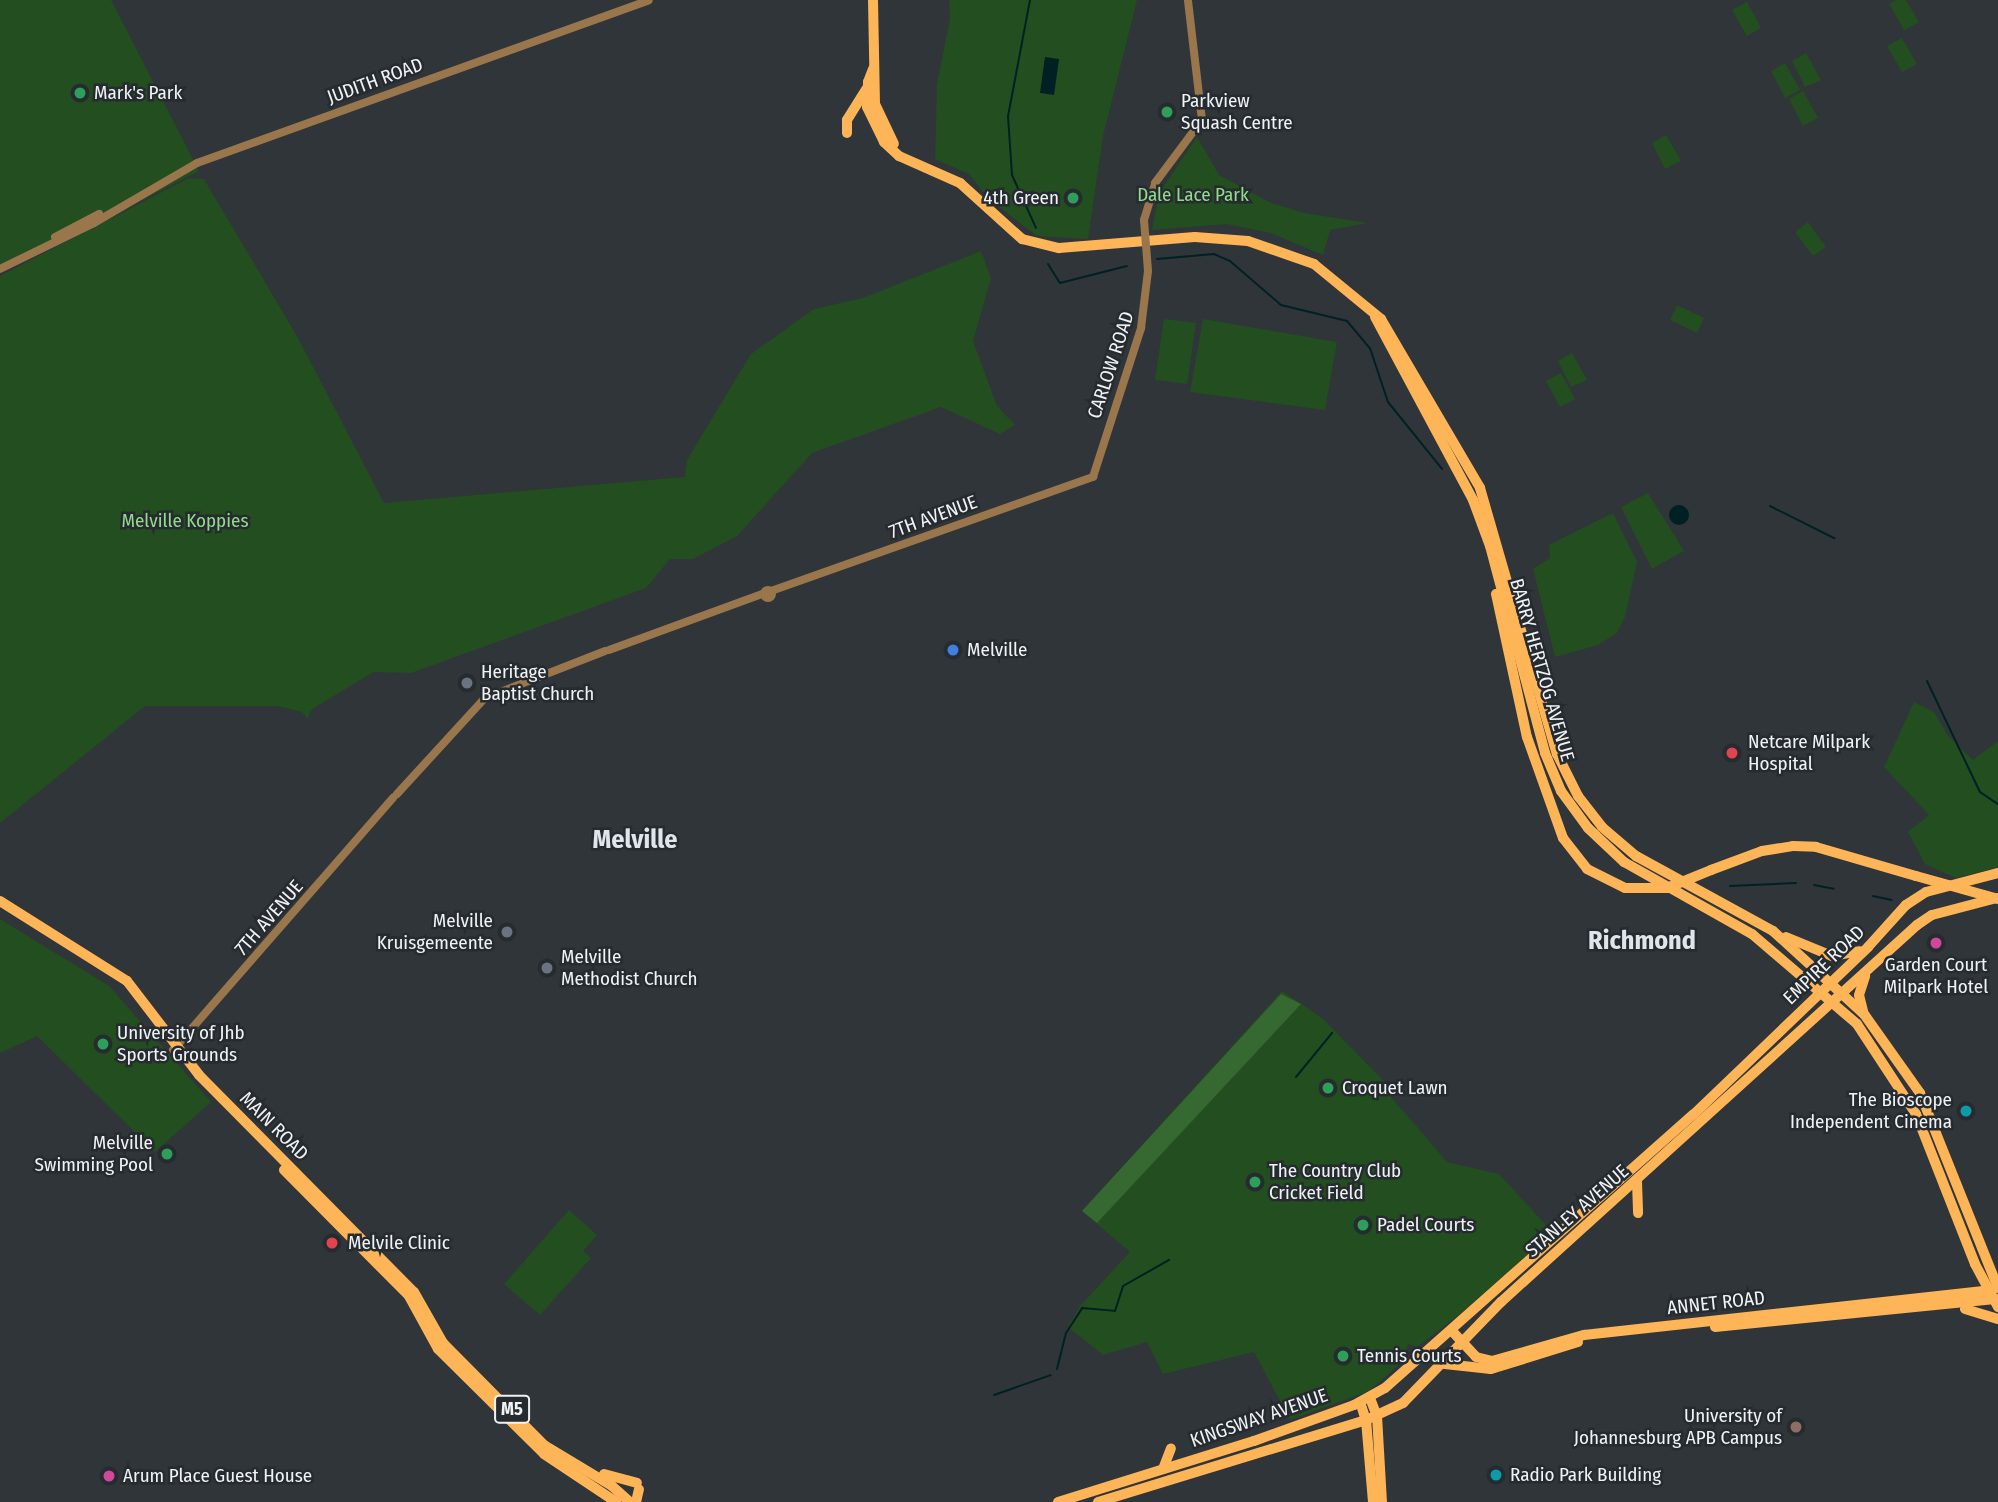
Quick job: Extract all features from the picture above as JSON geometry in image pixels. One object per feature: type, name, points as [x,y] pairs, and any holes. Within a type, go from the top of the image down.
[{"type":"main road","name":"BARRY HERTZOG AVENUE","points":[[873,0],[877,34],[873,69],[867,89],[877,132],[902,155],[960,183],[1004,226],[1038,245],[1079,248],[1209,237],[1248,241],[1314,264],[1374,313],[1423,384],[1480,488],[1557,754],[1578,796],[1602,827],[1636,856],[1773,931],[1864,1014],[1924,1101],[1995,1289],[1997,1302]]},
{"type":"main road","name":"BARRY HERTZOG AVENUE","points":[[873,69],[879,120],[902,155]]},
{"type":"main road","points":[[847,133],[847,120],[867,89]]},
{"type":"main road","name":"BARRY HERTZOG AVENUE","points":[[1374,313],[1465,483],[1485,532],[1545,753],[1574,811],[1624,862],[1752,934],[1833,1002],[1878,1052],[1916,1114],[1995,1289]]},
{"type":"main road","points":[[1485,532],[1524,726],[1556,819],[1579,863],[1625,887],[1667,888],[1772,848],[1816,847],[1998,898]]},
{"type":"main road","name":"EMPIRE ROAD","points":[[1693,1115],[1918,896],[1998,873]]},
{"type":"main road","name":"EMPIRE ROAD","points":[[1716,1109],[1925,919],[1998,898]]},
{"type":"main road","name":"MAIN ROAD","points":[[0,904],[120,981],[230,1115],[409,1296],[441,1346]]},
{"type":"main road","points":[[1773,931],[1832,956],[1851,956],[1868,947]]},
{"type":"main road","points":[[1864,1014],[1858,995],[1868,970]]},
{"type":"main road","name":"STANLEY AVENUE","points":[[1465,1342],[1514,1290],[1716,1109]]},
{"type":"main road","name":"STANLEY AVENUE","points":[[1452,1331],[1693,1115]]},
{"type":"main road","points":[[1637,1182],[1638,1213]]},
{"type":"main road","name":"ANNET ROAD","points":[[1452,1331],[1476,1357],[1492,1361],[1584,1335],[1995,1289]]},
{"type":"main road","name":"ANNET ROAD","points":[[1445,1364],[1459,1362],[1487,1370],[1593,1340],[1997,1302]]},
{"type":"main road","points":[[1952,1307],[1998,1319]]},
{"type":"main road","name":"KINGSWAY AVENUE","points":[[1058,1502],[1365,1400],[1452,1331]]},
{"type":"main road","name":"KINGSWAY AVENUE","points":[[1098,1502],[1377,1416],[1410,1398],[1465,1342]]},
{"type":"main road","name":"M5","points":[[441,1346],[537,1438],[630,1502]]},
{"type":"main road","name":"M5","points":[[441,1346],[544,1454],[616,1502]]},
{"type":"main road","points":[[1365,1400],[1377,1416],[1382,1502]]},
{"type":"main road","points":[[1365,1400],[1373,1502]]},
{"type":"main road","points":[[1163,1469],[1171,1448]]},
{"type":"main road","points":[[584,1469],[638,1486],[636,1502]]},
{"type":"street","name":"JUDITH ROAD","points":[[0,269],[70,228],[119,207],[197,163],[649,0]]},
{"type":"street","name":"CARLOW ROAD","points":[[1095,473],[1142,328],[1148,271],[1144,220],[1155,183],[1202,120],[1190,0]]},
{"type":"street","name":"7TH AVENUE","points":[[175,1049],[485,698],[1095,473]]},
{"type":"green space","name":"Mark's Park","points":[[0,0],[111,0],[199,171],[0,273]]},
{"type":"green space","points":[[949,0],[1137,0],[1103,136],[1088,239],[1037,236],[990,200],[969,174],[935,159],[937,84],[950,19]]},
{"type":"green space","points":[[1896,0],[1906,0],[1919,22],[1904,30],[1889,4]]},
{"type":"green space","points":[[1747,2],[1761,28],[1747,36],[1732,10]]},
{"type":"green space","points":[[1902,38],[1917,64],[1902,72],[1887,46]]},
{"type":"green space","points":[[1806,53],[1821,80],[1805,87],[1792,61]]},
{"type":"green space","points":[[1785,63],[1800,90],[1785,98],[1771,71]]},
{"type":"green space","points":[[1803,91],[1818,118],[1803,126],[1789,99]]},
{"type":"green space","points":[[1666,135],[1681,161],[1665,169],[1652,143]]},
{"type":"green space","name":"Dale Lace Park","points":[[1197,137],[1219,175],[1271,203],[1304,213],[1368,223],[1330,230],[1323,255],[1271,233],[1227,224],[1152,230],[1159,193]]},
{"type":"green space","name":"Melville Koppies","points":[[189,178],[204,179],[298,338],[384,503],[685,477],[687,460],[751,354],[814,309],[863,298],[981,251],[991,278],[973,341],[997,406],[1015,425],[1000,434],[941,407],[812,453],[737,536],[693,559],[670,559],[646,588],[411,673],[373,672],[311,710],[308,719],[302,712],[278,706],[145,706],[0,823],[0,276]]},
{"type":"green space","points":[[1808,222],[1826,247],[1813,256],[1795,232]]},
{"type":"green space","points":[[1677,305],[1704,318],[1697,333],[1670,320]]},
{"type":"green space","points":[[1164,319],[1196,323],[1187,384],[1155,380]]},
{"type":"green space","points":[[1203,319],[1337,342],[1325,410],[1190,392]]},
{"type":"green space","points":[[1572,353],[1587,380],[1571,387],[1558,361]]},
{"type":"green space","points":[[1561,373],[1575,399],[1560,407],[1546,381]]},
{"type":"green space","points":[[1648,493],[1684,551],[1652,569],[1621,507]]},
{"type":"green space","points":[[1613,513],[1637,562],[1625,617],[1617,633],[1598,645],[1555,657],[1533,569],[1550,558],[1549,545]]},
{"type":"green space","points":[[1914,702],[1934,712],[1948,736],[1973,760],[1998,741],[1998,867],[1956,878],[1925,864],[1908,832],[1929,815],[1884,767]]},
{"type":"green space","name":"University of Jhb Sports Grounds","points":[[0,919],[109,986],[211,1102],[155,1152],[37,1036],[0,1053]]},
{"type":"green space","points":[[1282,991],[1322,1018],[1385,1082],[1385,1090],[1447,1162],[1499,1174],[1553,1233],[1460,1314],[1417,1347],[1408,1344],[1401,1363],[1369,1391],[1290,1420],[1254,1352],[1163,1374],[1147,1342],[1103,1355],[1068,1327],[1080,1306],[1130,1252],[1082,1211]]},
{"type":"green space","points":[[1281,994],[1301,1004],[1097,1223],[1082,1211]]},
{"type":"green space","points":[[569,1210],[597,1235],[583,1251],[591,1258],[540,1315],[504,1284]]},
{"type":"water","points":[[1045,57],[1059,59],[1054,95],[1040,93]]},
{"type":"water","points":[[1675,505],[1683,505],[1689,515],[1683,525],[1675,525],[1669,519],[1669,511]]},
{"type":"waterway","points":[[1030,0],[1008,116],[1012,175],[1036,228]]},
{"type":"waterway","points":[[1157,259],[1214,254],[1230,261],[1281,305],[1347,321],[1370,348],[1388,402],[1442,469]]},
{"type":"waterway","points":[[1048,264],[1060,283],[1127,266]]},
{"type":"waterway","points":[[1770,506],[1834,538]]},
{"type":"waterway","points":[[1927,681],[1980,792],[1998,804]]},
{"type":"waterway","points":[[1730,886],[1796,883]]},
{"type":"waterway","points":[[1814,885],[1834,889]]},
{"type":"waterway","points":[[1873,896],[1892,900]]},
{"type":"waterway","points":[[1296,1077],[1332,1033]]},
{"type":"waterway","points":[[1057,1369],[1066,1333],[1082,1308],[1115,1311],[1123,1286],[1169,1260]]},
{"type":"waterway","points":[[994,1395],[1051,1375]]},
{"type":"place","name":"Mark's Park","points":[[80,93]]},
{"type":"place","name":"Parkview Squash Centre","points":[[1167,112]]},
{"type":"place","name":"4th Green","points":[[1073,198]]},
{"type":"place","name":"Melville","points":[[953,650]]},
{"type":"place","name":"Heritage Baptist Church","points":[[467,683]]},
{"type":"place","name":"Netcare Milpark Hospital","points":[[1732,753]]},
{"type":"place","name":"Melville Kruisgemeente","points":[[507,932]]},
{"type":"place","name":"Garden Court Milpark Hotel","points":[[1936,943]]},
{"type":"place","name":"Melville Methodist Church","points":[[547,968]]},
{"type":"place","name":"University of Jhb Sports Grounds","points":[[103,1044]]},
{"type":"place","name":"Croquet Lawn","points":[[1328,1088]]},
{"type":"place","name":"The Bioscope Independent Cinema","points":[[1966,1111]]},
{"type":"place","name":"Melville Swimming Pool","points":[[167,1154]]},
{"type":"place","name":"The Country Club Cricket Field","points":[[1255,1182]]},
{"type":"place","name":"Padel Courts","points":[[1363,1225]]},
{"type":"place","name":"Melvile Clinic","points":[[332,1243]]},
{"type":"place","name":"Tennis Courts","points":[[1343,1356]]},
{"type":"place","name":"University of Johannesburg APB Campus","points":[[1796,1427]]},
{"type":"place","name":"Radio Park Building","points":[[1496,1475]]},
{"type":"place","name":"Arum Place Guest House","points":[[109,1476]]},
{"type":"district","name":"Melville","points":[[635,840]]},
{"type":"district","name":"Richmond","points":[[1642,941]]}]
